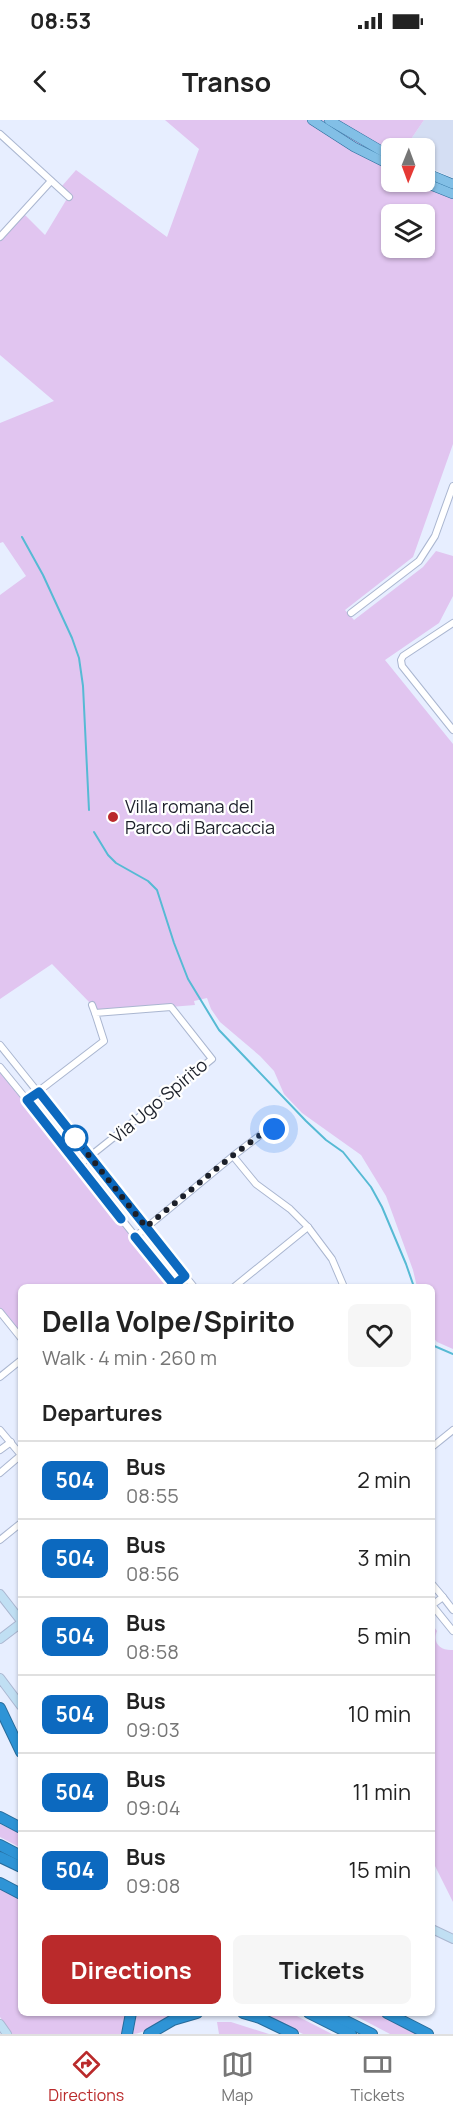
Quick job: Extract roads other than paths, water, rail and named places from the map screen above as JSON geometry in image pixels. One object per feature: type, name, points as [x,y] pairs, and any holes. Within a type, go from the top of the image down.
[{"type":"highway","points":[[0,1707],[18,1746]]},
{"type":"highway","points":[[0,1817],[18,1826]]},
{"type":"highway","points":[[0,1845],[18,1854]]},
{"type":"highway","points":[[0,1857],[18,1866]]},
{"type":"highway","points":[[0,1883],[18,1892]]},
{"type":"highway","points":[[127,2034],[130,2016]]},
{"type":"highway","points":[[149,2034],[166,2023],[188,2016]]},
{"type":"highway","points":[[253,2016],[279,2027]]},
{"type":"highway","points":[[258,2016],[293,2034]]},
{"type":"highway","points":[[315,2016],[351,2034]]},
{"type":"highway","points":[[336,2016],[372,2034]]},
{"type":"highway","points":[[393,2016],[428,2034]]},
{"type":"main road","points":[[312,120],[354,147],[381,160]]},
{"type":"main road","points":[[329,120],[381,151]]},
{"type":"main road","points":[[435,177],[453,184]]},
{"type":"main road","points":[[435,187],[453,194]]},
{"type":"street","points":[[0,134],[69,197]]},
{"type":"street","points":[[0,237],[51,181]]},
{"type":"street","points":[[351,612],[419,561],[435,536],[453,486]]},
{"type":"street","points":[[453,623],[401,660],[402,666],[453,730]]},
{"type":"street","points":[[27,1100],[104,1041],[92,1005]]},
{"type":"street","name":"Via Ugo Spirito","points":[[79,1166],[212,1059],[171,1007],[95,1013]]},
{"type":"street","points":[[0,1045],[192,1284]]},
{"type":"street","points":[[0,1067],[172,1284]]},
{"type":"street","points":[[135,1237],[232,1156],[266,1131],[282,1126]]},
{"type":"street","points":[[232,1156],[256,1184],[290,1209],[308,1227],[332,1259],[343,1284]]},
{"type":"street","points":[[238,1284],[308,1227]]},
{"type":"street","points":[[176,1284],[185,1276]]},
{"type":"street","points":[[0,1312],[18,1334]]},
{"type":"street","points":[[0,1377],[18,1362]]},
{"type":"street","points":[[0,1430],[18,1451]]},
{"type":"street","points":[[435,1445],[453,1430]]},
{"type":"street","points":[[0,1450],[10,1442]]},
{"type":"street","points":[[0,1473],[18,1458]]},
{"type":"street","points":[[0,1540],[18,1526]]},
{"type":"street","points":[[435,1588],[453,1610]]},
{"type":"street","points":[[0,1594],[18,1618]]},
{"type":"street","points":[[435,1603],[443,1597]]},
{"type":"street","points":[[435,1609],[453,1630]]},
{"type":"street","points":[[0,1639],[18,1624]]},
{"type":"street","points":[[0,1678],[18,1702]]},
{"type":"street","points":[[435,1930],[453,1939]]},
{"type":"street","points":[[0,2024],[7,2034]]},
{"type":"waterway","points":[[22,537],[43,575],[79,658],[83,686],[89,810]]},
{"type":"waterway","points":[[94,832],[108,855],[116,863],[148,881],[157,890],[188,979],[219,1030],[306,1121],[343,1152],[371,1187],[382,1207],[413,1284]]},
{"type":"waterway","points":[[435,1346],[453,1354]]},
{"type":"place","name":"Villa romana del Parco di Barcaccia","points":[[113,817]]}]
